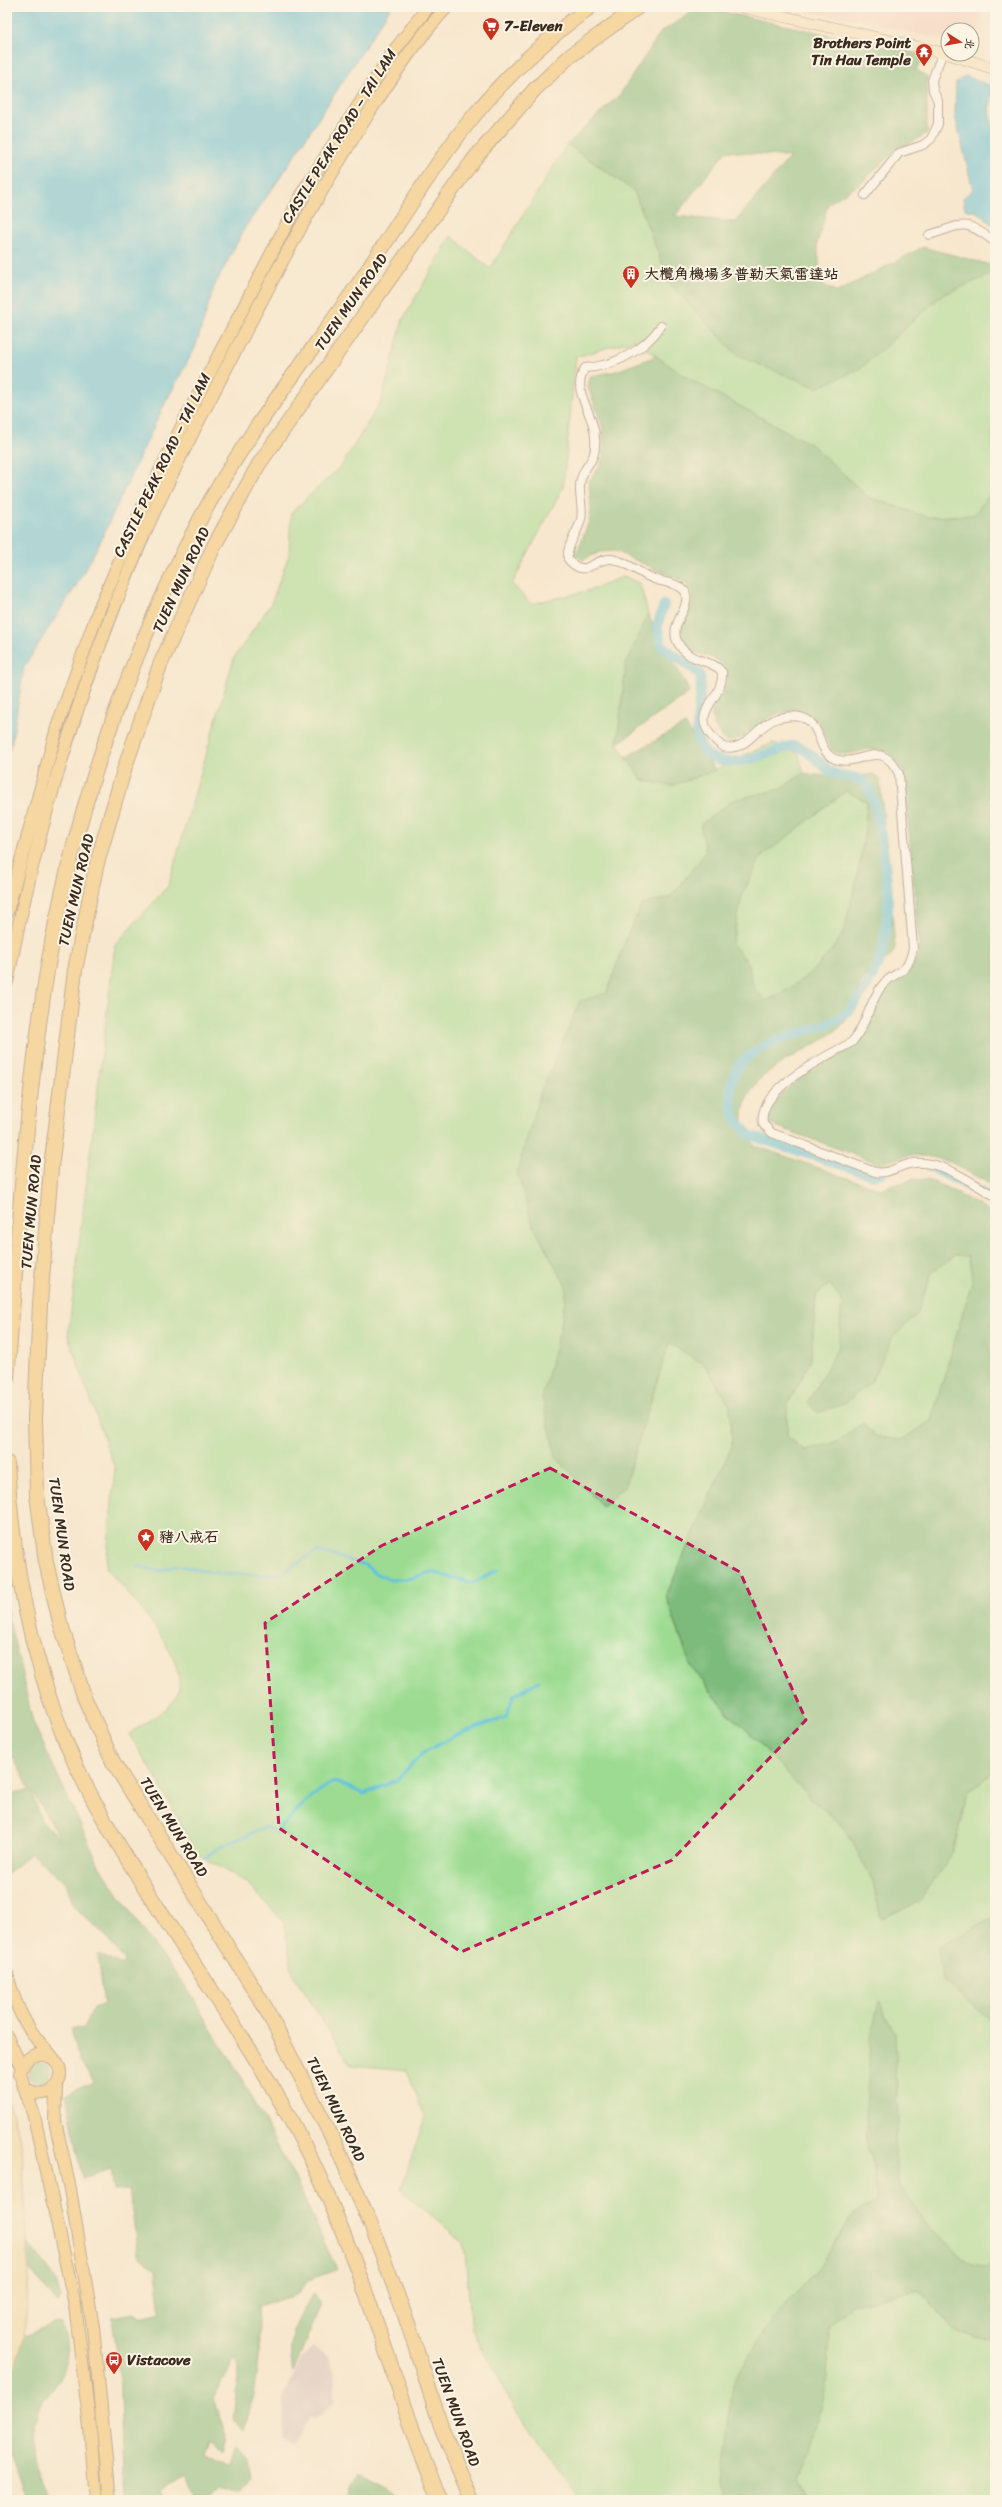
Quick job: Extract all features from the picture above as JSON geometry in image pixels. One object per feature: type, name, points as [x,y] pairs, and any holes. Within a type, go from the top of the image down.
[{"type":"highway","name":"TUEN MUN ROAD","points":[[7,1378],[32,1087],[47,969],[70,866],[99,760],[137,654],[196,526],[224,479],[443,157],[473,116],[506,80],[535,51],[590,7]]},
{"type":"highway","name":"TUEN MUN ROAD","points":[[472,2500],[443,2432],[408,2324],[372,2227],[335,2143],[265,2007],[113,1762],[85,1699],[60,1622],[46,1562],[37,1495],[34,1418],[40,1304],[51,1168],[75,970],[96,867],[124,770],[160,665],[214,546],[259,464],[474,159],[510,116],[565,61],[638,7]]},
{"type":"highway","points":[[7,1463],[9,1504],[17,1566],[36,1647],[57,1719],[97,1808],[140,1882],[253,2052],[310,2159],[349,2246],[421,2450],[442,2500]]},
{"type":"main road","name":"CASTLE PEAK ROAD – TAI LAM","points":[[7,912],[58,724],[99,609],[143,506],[188,412],[306,187],[391,55],[428,7]]},
{"type":"main road","name":"CASTLE PEAK ROAD – TAI LAM","points":[[7,982],[42,832],[72,728],[103,636],[147,529],[193,432],[320,191],[403,62],[448,7]]},
{"type":"main road","points":[[742,7],[940,51]]},
{"type":"main road","points":[[974,62],[995,69]]},
{"type":"main road","points":[[7,1974],[13,1998],[22,2017],[50,2057],[59,2067],[60,2074],[56,2086],[55,2121],[70,2189],[92,2321],[110,2500]]},
{"type":"main road","points":[[7,2037],[21,2066],[21,2081],[34,2116],[73,2297],[83,2358],[96,2500]]},
{"type":"main road","points":[[21,2066],[25,2061],[37,2054],[50,2057]]},
{"type":"main road","points":[[24,2087],[34,2093],[40,2094],[56,2086]]},
{"type":"street","points":[[865,195],[899,153],[923,145],[931,139],[938,124],[938,108],[932,80],[942,62]]},
{"type":"street","points":[[929,235],[968,224],[975,227],[995,242]]},
{"type":"street","points":[[661,326],[655,334],[637,350],[613,363],[585,368],[579,378],[580,389],[594,427],[596,448],[593,460],[580,482],[582,514],[577,532],[568,550],[568,559],[578,568],[584,568],[603,560],[613,559],[655,579],[674,583],[685,591],[686,603],[676,627],[675,634],[679,643],[691,656],[713,665],[722,672],[720,689],[706,708],[705,716],[709,731],[723,747],[731,748],[740,745],[774,719],[799,718],[808,721],[815,727],[823,748],[833,758],[845,760],[869,755],[880,756],[890,761],[899,774],[913,948],[910,962],[904,971],[881,986],[858,1034],[852,1042],[781,1086],[768,1098],[763,1108],[763,1124],[772,1133],[875,1172],[885,1172],[911,1163],[930,1165],[949,1171],[995,1196]]},
{"type":"highlighted area","points":[[550,1468],[740,1572],[806,1720],[672,1860],[461,1952],[279,1828],[265,1623],[381,1546]]},
{"type":"shaded area","points":[[786,7],[985,7],[980,23],[980,22],[940,22],[940,39],[855,19]]},
{"type":"shaded area","points":[[313,2347],[329,2358],[335,2374],[335,2402],[318,2416],[310,2418],[292,2446],[282,2439],[283,2400],[301,2358]]},
{"type":"green space","points":[[700,7],[927,56],[916,69],[927,77],[927,133],[889,156],[864,181],[828,204],[817,244],[822,284],[837,292],[923,247],[995,266],[995,273],[942,295],[861,368],[817,388],[738,356],[670,284],[634,191],[568,144],[621,93],[661,32]],"holes":[[[726,151],[790,157],[735,222],[675,216]]]},
{"type":"green space","points":[[567,144],[634,191],[670,284],[861,368],[942,295],[995,273],[995,418],[992,434],[995,486],[974,515],[927,517],[868,497],[812,445],[684,376],[634,340],[576,357],[563,487],[512,584],[531,604],[591,590],[624,576],[640,584],[648,614],[626,665],[617,744],[642,780],[672,786],[715,770],[773,743],[798,753],[804,773],[780,789],[733,800],[706,852],[671,897],[642,905],[627,936],[607,993],[532,1223],[567,1288],[561,1325],[624,1487],[669,1342],[705,1365],[730,1406],[732,1446],[666,1596],[691,1667],[730,1715],[754,1737],[803,1791],[845,1828],[873,1881],[881,1919],[953,1852],[968,1791],[995,1771],[995,1915],[987,1921],[942,1980],[988,2018],[995,2055],[995,2262],[985,2267],[970,2262],[929,2228],[899,2186],[894,2155],[898,2124],[895,2033],[879,2002],[867,2150],[874,2165],[876,2201],[853,2216],[817,2271],[771,2320],[721,2482],[723,2500],[578,2500],[525,2425],[472,2330],[464,2243],[401,2189],[425,2117],[407,2070],[351,2065],[293,1974],[284,1922],[246,1882],[196,1853],[157,1779],[129,1734],[154,1718],[167,1708],[175,1699],[179,1684],[177,1667],[169,1649],[157,1630],[106,1568],[115,1469],[68,1336],[115,945],[168,886],[234,658],[271,604],[289,555],[291,513],[342,465],[382,400],[403,319],[451,236],[490,269]]},
{"type":"green space","points":[[656,356],[684,376],[812,445],[868,497],[927,517],[974,515],[995,486],[995,1187],[952,1163],[932,1157],[910,1155],[880,1164],[770,1124],[767,1118],[771,1107],[779,1096],[791,1086],[818,1067],[855,1046],[864,1032],[882,995],[893,984],[907,974],[914,965],[919,948],[904,773],[889,752],[869,749],[846,754],[837,753],[831,749],[818,722],[812,716],[802,713],[778,713],[742,737],[725,741],[716,728],[712,718],[712,711],[723,692],[727,670],[714,658],[689,648],[683,639],[683,624],[691,604],[692,597],[690,590],[684,582],[615,551],[600,552],[583,560],[576,555],[589,521],[591,509],[589,481],[601,464],[604,449],[602,425],[588,387],[590,376],[616,371]]},
{"type":"green space","points":[[648,614],[690,692],[617,744],[626,665]]},
{"type":"green space","points":[[685,724],[715,770],[671,786],[642,780],[626,757]]},
{"type":"green space","points":[[804,773],[844,779],[873,774],[880,779],[895,947],[888,959],[868,973],[863,979],[849,1015],[840,1027],[827,1037],[780,1064],[765,1075],[753,1087],[746,1102],[743,1123],[753,1145],[879,1189],[914,1179],[927,1180],[942,1185],[995,1214],[995,1771],[968,1791],[953,1852],[920,1901],[881,1919],[873,1881],[845,1828],[803,1791],[754,1737],[730,1715],[691,1667],[666,1596],[732,1446],[730,1406],[705,1365],[669,1343],[624,1487],[602,1506],[556,1457],[542,1398],[561,1325],[567,1288],[532,1223],[517,1172],[540,1094],[580,1001],[607,993],[627,936],[642,905],[671,897],[706,852],[700,825],[733,800],[780,789]],"holes":[[[846,791],[867,802],[861,857],[856,884],[843,934],[836,945],[809,973],[789,988],[766,1001],[754,988],[747,961],[732,944],[742,895],[761,857]],[[955,1255],[968,1256],[973,1279],[931,1421],[901,1440],[875,1436],[863,1423],[835,1443],[804,1450],[787,1436],[787,1406],[811,1360],[816,1295],[830,1284],[842,1301],[839,1346],[808,1402],[817,1413],[844,1404],[871,1382],[892,1339],[917,1314],[932,1272]]]},
{"type":"green space","points":[[846,791],[867,802],[865,830],[859,870],[843,934],[819,965],[809,974],[789,989],[766,1001],[754,988],[747,961],[732,944],[742,895],[761,857]]},
{"type":"green space","points":[[955,1255],[968,1256],[973,1279],[931,1421],[901,1440],[875,1437],[863,1423],[835,1443],[804,1450],[787,1436],[787,1406],[811,1359],[816,1295],[830,1284],[842,1301],[839,1346],[808,1402],[871,1382],[892,1339],[917,1314],[932,1272]]},
{"type":"green space","points":[[7,1610],[33,1722],[99,1865],[143,1930],[190,1993],[238,2071],[297,2183],[337,2270],[308,2280],[299,2294],[258,2306],[259,2338],[257,2369],[252,2399],[244,2430],[233,2419],[239,2369],[236,2357],[213,2399],[226,2436],[222,2452],[210,2442],[205,2457],[230,2463],[236,2444],[247,2456],[250,2476],[239,2491],[219,2489],[208,2500],[194,2500],[186,2478],[160,2491],[164,2500],[124,2500],[119,2370],[112,2317],[135,2313],[139,2318],[161,2313],[156,2272],[138,2255],[129,2190],[114,2191],[111,2169],[83,2178],[66,2094],[93,2082],[79,2059],[71,2029],[84,2028],[93,2009],[104,2004],[98,1954],[122,1965],[125,1960],[104,1934],[74,1907],[66,1883],[30,1853],[7,1875],[7,1794],[30,1790],[13,1757],[7,1755]],"holes":[[[32,1792],[61,1840],[41,1820]]]},
{"type":"green space","points":[[995,1915],[995,2055],[988,2018],[942,1980],[938,1948]]},
{"type":"green space","points":[[879,2002],[895,2033],[898,2124],[894,2155],[899,2186],[929,2228],[970,2262],[985,2267],[995,2262],[995,2340],[955,2332],[919,2290],[853,2304],[830,2326],[824,2401],[800,2479],[807,2495],[803,2500],[723,2500],[721,2482],[733,2384],[771,2320],[817,2271],[853,2216],[876,2201],[874,2165],[867,2150],[866,2109],[870,2040]]},
{"type":"green space","points":[[40,2062],[48,2065],[51,2073],[48,2081],[40,2084],[32,2081],[29,2073],[32,2065]]},
{"type":"green space","points":[[24,2240],[43,2260],[55,2280],[61,2298],[58,2303],[22,2261]]},
{"type":"green space","points":[[919,2290],[955,2332],[995,2340],[995,2500],[803,2500],[807,2494],[800,2479],[810,2445],[826,2360],[830,2326],[853,2304]]},
{"type":"green space","points":[[314,2293],[321,2304],[293,2372],[291,2349],[294,2330]]},
{"type":"green space","points":[[55,2323],[62,2325],[66,2339],[67,2353],[65,2367],[59,2381],[39,2408],[34,2430],[37,2467],[44,2490],[49,2500],[28,2500],[7,2448],[7,2401],[16,2340]]},
{"type":"green space","points":[[358,2470],[386,2485],[397,2500],[347,2500],[348,2483]]},
{"type":"sand","points":[[7,2095],[22,2147],[29,2276],[24,2338],[7,2393]]},
{"type":"water","points":[[7,7],[391,7],[280,178],[246,226],[214,287],[195,348],[163,407],[99,544],[79,581],[24,667],[12,741],[7,757]]},
{"type":"water","points":[[965,76],[994,87],[989,110],[995,137],[995,227],[977,212],[965,209],[963,198],[973,190],[955,115],[956,83]]},
{"type":"waterway","points":[[664,605],[657,626],[662,646],[700,674],[701,683],[697,728],[698,739],[702,748],[708,755],[716,759],[733,762],[760,757],[786,747],[799,747],[808,752],[829,771],[838,775],[861,780],[870,791],[879,823],[888,899],[888,915],[883,948],[877,966],[860,997],[846,1013],[839,1018],[824,1025],[772,1043],[756,1051],[743,1061],[734,1075],[731,1092],[731,1106],[737,1121],[749,1135],[873,1175],[882,1173]]},
{"type":"waterway","points":[[931,1167],[995,1200]]},
{"type":"waterway","points":[[138,1566],[161,1571],[176,1565],[220,1574],[279,1575],[317,1551],[365,1565],[375,1573],[390,1580],[413,1578],[431,1572],[473,1583],[497,1570]]},
{"type":"waterway","points":[[205,1858],[219,1847],[267,1827],[277,1833],[317,1792],[334,1781],[364,1794],[397,1780],[423,1753],[454,1736],[506,1717],[514,1695],[539,1681]]},
{"type":"place","name":"7-Eleven","points":[[491,41]]},
{"type":"place","name":"Brothers Point Tin Hau Temple","points":[[924,67]]},
{"type":"place","name":"大欖角機場多普勒天氣雷達站","points":[[631,289]]},
{"type":"place","name":"豬八戒石","points":[[146,1552]]},
{"type":"place","name":"Vistacove","points":[[114,2375]]}]
